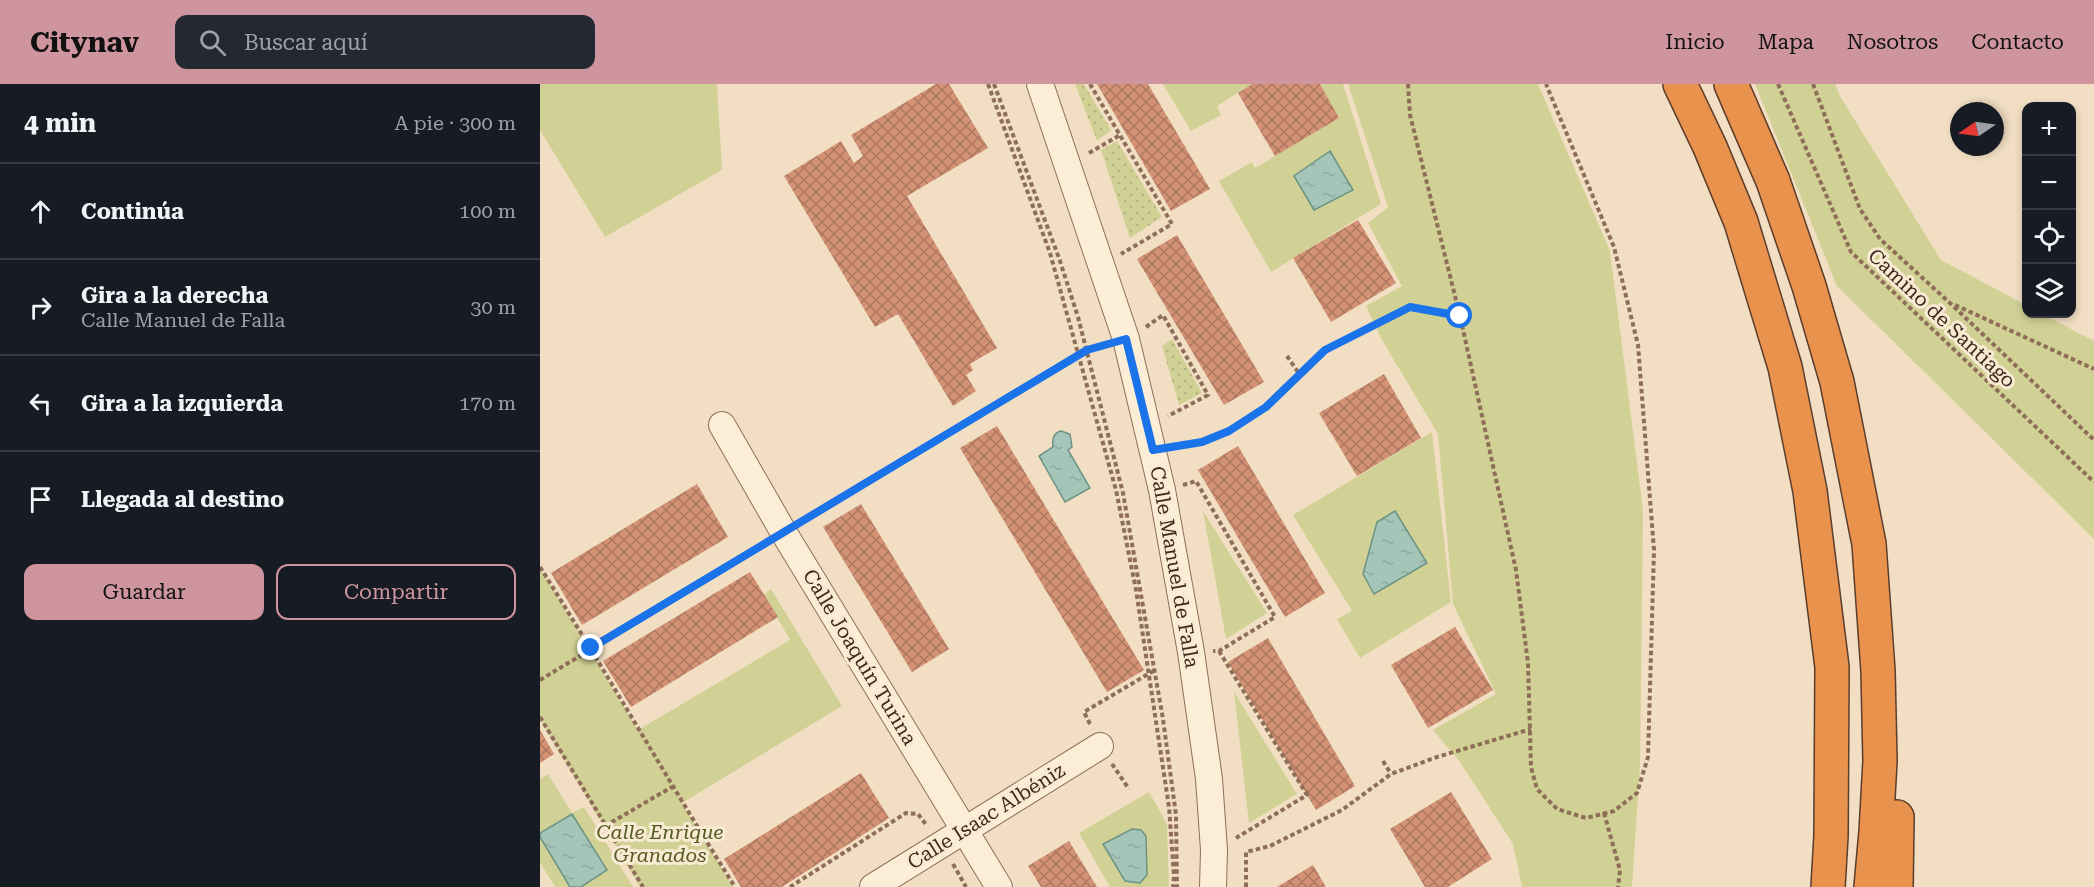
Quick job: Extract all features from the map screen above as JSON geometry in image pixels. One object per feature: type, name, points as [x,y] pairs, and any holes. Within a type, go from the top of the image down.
[{"type":"highway","points":[[1680,84],[1710,147],[1741,222],[1788,378],[1810,491],[1832,667],[1828,887]]},
{"type":"highway","points":[[1731,84],[1773,181],[1813,297],[1838,381],[1869,544],[1887,668],[1894,739],[1898,825],[1896,887]]},
{"type":"highway","points":[[1869,544],[1878,671],[1880,761],[1871,887]]},
{"type":"highway","points":[[1815,887],[1830,836]]},
{"type":"street","name":"Calle Manuel de Falla","points":[[1040,84],[1126,339],[1162,490],[1191,652],[1209,779],[1214,850],[1213,887]]},
{"type":"street","name":"Calle Joaquín Turina","points":[[722,425],[784,533],[999,887]]},
{"type":"street","name":"Calle Isaac Albéniz","points":[[873,887],[1100,746]]},
{"type":"path","points":[[988,84],[1050,254],[1116,490],[1136,590],[1169,807],[1175,887]]},
{"type":"path","points":[[994,84],[1059,258],[1087,350],[1123,493],[1163,719],[1176,815],[1175,887]]},
{"type":"path","points":[[1090,84],[1172,224],[1102,266]]},
{"type":"path","points":[[1408,84],[1410,115],[1460,316],[1516,570],[1528,663],[1531,767],[1537,789],[1557,809],[1586,818],[1614,811],[1637,793],[1648,757],[1654,550],[1638,345],[1614,246],[1546,84]]},
{"type":"path","name":"Camino de Santiago","points":[[1778,84],[1851,252],[2094,482]]},
{"type":"path","points":[[1813,84],[1860,208],[1880,239],[1952,304],[2094,440]]},
{"type":"path","points":[[1068,166],[1120,135]]},
{"type":"path","points":[[1952,304],[1974,312],[2094,369]]},
{"type":"path","points":[[1150,438],[1202,442],[1229,431],[1266,407],[1325,350],[1410,307],[1460,316]]},
{"type":"path","points":[[540,680],[1087,350],[1126,339],[1163,315],[1208,395],[1150,438]]},
{"type":"path","points":[[1287,356],[1300,375]]},
{"type":"path","points":[[1162,490],[1196,482],[1275,617],[1219,651],[1191,652]]},
{"type":"path","points":[[540,567],[735,887]]},
{"type":"path","points":[[1214,850],[1307,795],[1219,651]]},
{"type":"path","points":[[540,717],[643,887]]},
{"type":"path","points":[[1246,887],[1245,854],[1250,851],[1270,846],[1342,810],[1391,774],[1437,757],[1531,729]]},
{"type":"path","points":[[1383,761],[1391,774]]},
{"type":"path","points":[[605,826],[672,787]]},
{"type":"path","points":[[790,887],[906,813],[918,814],[931,832]]},
{"type":"path","points":[[1604,813],[1620,870],[1618,887]]},
{"type":"path","points":[[949,858],[966,887]]},
{"type":"green space","points":[[540,84],[717,84],[722,170],[605,237],[540,130]]},
{"type":"green space","points":[[1075,84],[1084,84],[1111,130],[1097,141]]},
{"type":"green space","points":[[1163,84],[1252,84],[1217,106],[1221,115],[1191,131]]},
{"type":"green space","points":[[1320,84],[1343,84],[1381,204],[1271,272],[1219,181],[1252,162],[1255,168],[1339,118]]},
{"type":"green space","points":[[1348,84],[1538,84],[1610,251],[1643,510],[1640,766],[1632,887],[1522,887],[1513,844],[1460,762],[1433,730],[1496,694],[1453,604],[1438,434],[1382,340],[1366,306],[1402,286],[1368,223],[1388,207]]},
{"type":"green space","points":[[1755,84],[1835,84],[1840,96],[1941,260],[2022,303],[2022,318],[2050,318],[2094,341],[2094,539],[1837,286]]},
{"type":"green space","points":[[1117,141],[1162,217],[1130,238],[1101,150]]},
{"type":"green space","points":[[1172,339],[1202,393],[1179,405],[1162,346]]},
{"type":"green space","points":[[1432,432],[1451,602],[1360,658],[1337,619],[1352,611],[1293,515]]},
{"type":"green space","points":[[1203,511],[1267,613],[1226,639]]},
{"type":"green space","name":"Calle Enrique Granados","points":[[540,567],[638,730],[790,640],[764,594],[771,589],[842,706],[682,803],[733,887],[640,887],[540,719]]},
{"type":"green space","points":[[1234,692],[1297,794],[1249,823]]},
{"type":"green space","points":[[548,774],[572,813],[584,807],[633,887],[555,887],[540,862],[540,779]]},
{"type":"green space","points":[[1149,792],[1167,824],[1169,887],[1110,887],[1079,833]]},
{"type":"water","points":[[1330,151],[1353,190],[1314,210],[1294,176]]},
{"type":"water","points":[[1061,431],[1070,434],[1072,447],[1068,450],[1090,488],[1065,502],[1039,456],[1053,447],[1056,433]]},
{"type":"water","points":[[1395,511],[1427,563],[1374,594],[1363,574],[1377,522]]},
{"type":"water","points":[[572,814],[607,870],[581,887],[570,887],[540,837],[540,833]]},
{"type":"water","points":[[1132,829],[1141,830],[1146,836],[1147,875],[1140,883],[1125,881],[1103,844]]},
{"type":"building","points":[[936,84],[949,84],[988,148],[907,196],[997,348],[970,364],[973,370],[966,375],[976,391],[953,406],[898,314],[875,327],[784,176],[841,141],[854,163],[863,156],[851,135]]},
{"type":"building","points":[[1097,84],[1148,84],[1210,189],[1171,211]]},
{"type":"building","points":[[1252,84],[1320,84],[1339,118],[1275,156],[1238,93]]},
{"type":"building","points":[[1358,220],[1396,283],[1331,322],[1293,258]]},
{"type":"building","points":[[1177,235],[1264,382],[1224,405],[1137,259]]},
{"type":"building","points":[[1384,374],[1421,438],[1357,476],[1319,413]]},
{"type":"building","points":[[997,426],[1144,670],[1107,692],[960,448]]},
{"type":"building","points":[[1238,446],[1325,593],[1285,617],[1198,470]]},
{"type":"building","points":[[697,484],[728,537],[582,625],[551,573]]},
{"type":"building","points":[[861,504],[949,649],[912,672],[823,527]]},
{"type":"building","points":[[750,572],[778,617],[631,707],[603,661]]},
{"type":"building","points":[[1455,627],[1493,690],[1428,728],[1391,665]]},
{"type":"building","points":[[1268,638],[1355,786],[1316,810],[1228,662]]},
{"type":"building","points":[[540,730],[554,754],[540,763]]},
{"type":"building","points":[[861,773],[889,818],[782,887],[741,887],[724,859]]},
{"type":"building","points":[[1451,792],[1492,859],[1448,887],[1425,887],[1390,829]]},
{"type":"building","points":[[1069,841],[1097,887],[1041,887],[1028,866]]},
{"type":"building","points":[[1313,865],[1326,887],[1277,887]]},
{"type":"route","points":[[591,648],[1087,350],[1126,339],[1153,450],[1202,442],[1229,431],[1266,407],[1325,350],[1410,307],[1460,316]]}]
